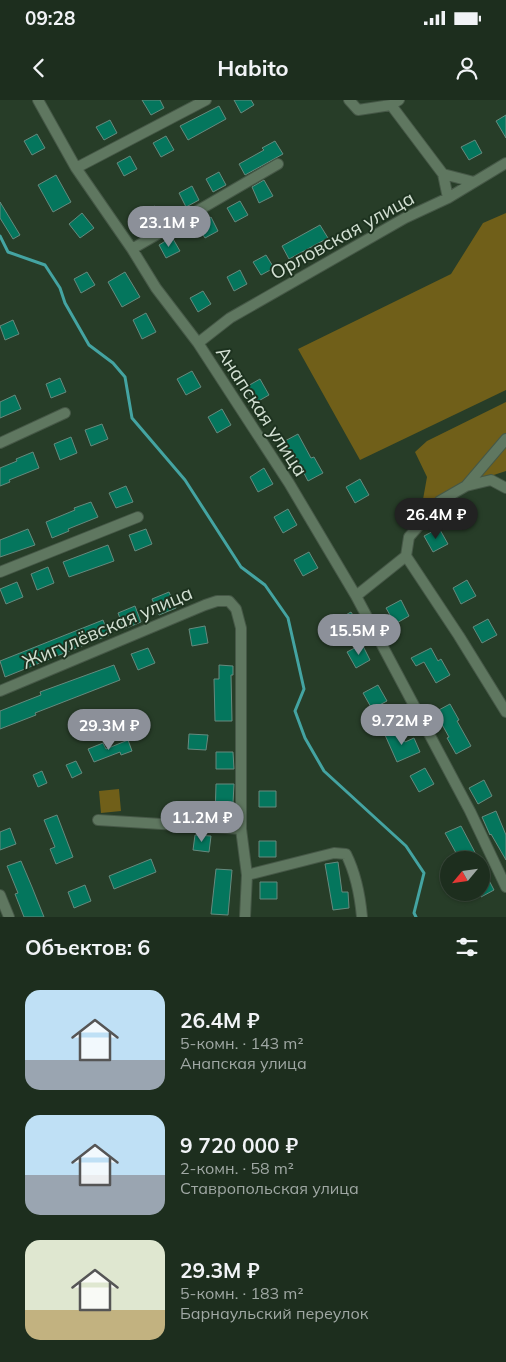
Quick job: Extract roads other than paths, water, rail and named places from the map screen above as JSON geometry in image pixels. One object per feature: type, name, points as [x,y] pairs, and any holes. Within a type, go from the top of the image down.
[{"type":"street","name":"Анапская улица","points":[[38,100],[76,168],[132,249],[156,288],[198,343],[289,483],[356,596],[470,811],[506,887]]},
{"type":"street","points":[[76,168],[206,100]]},
{"type":"street","points":[[349,100],[358,110],[395,102],[443,174],[448,198]]},
{"type":"street","name":"Орловская улица","points":[[198,343],[230,318],[406,218],[448,198],[506,163]]},
{"type":"street","points":[[132,249],[278,164]]},
{"type":"street","points":[[443,174],[474,182]]},
{"type":"street","points":[[0,443],[64,413]]},
{"type":"street","points":[[466,486],[506,439]]},
{"type":"street","points":[[356,596],[406,556],[409,537],[440,501],[466,486],[491,480],[506,488]]},
{"type":"street","points":[[0,572],[138,517]]},
{"type":"street","points":[[406,556],[506,712]]},
{"type":"street","name":"Жигулёвская улица","points":[[0,691],[205,605],[217,601],[229,601],[236,609],[241,628],[242,830]]},
{"type":"street","points":[[98,820],[242,830],[248,875],[245,917]]},
{"type":"street","points":[[248,875],[334,853],[346,854],[354,869],[361,901],[362,917]]},
{"type":"street","points":[[0,895],[9,917]]},
{"type":"waterway","points":[[0,236],[8,252],[45,265],[60,288],[65,303],[89,345],[113,363],[125,377],[132,418],[185,480],[241,567],[265,585],[288,618],[304,689],[295,711],[305,738],[324,771],[406,846],[424,873],[414,913],[416,917]]}]
